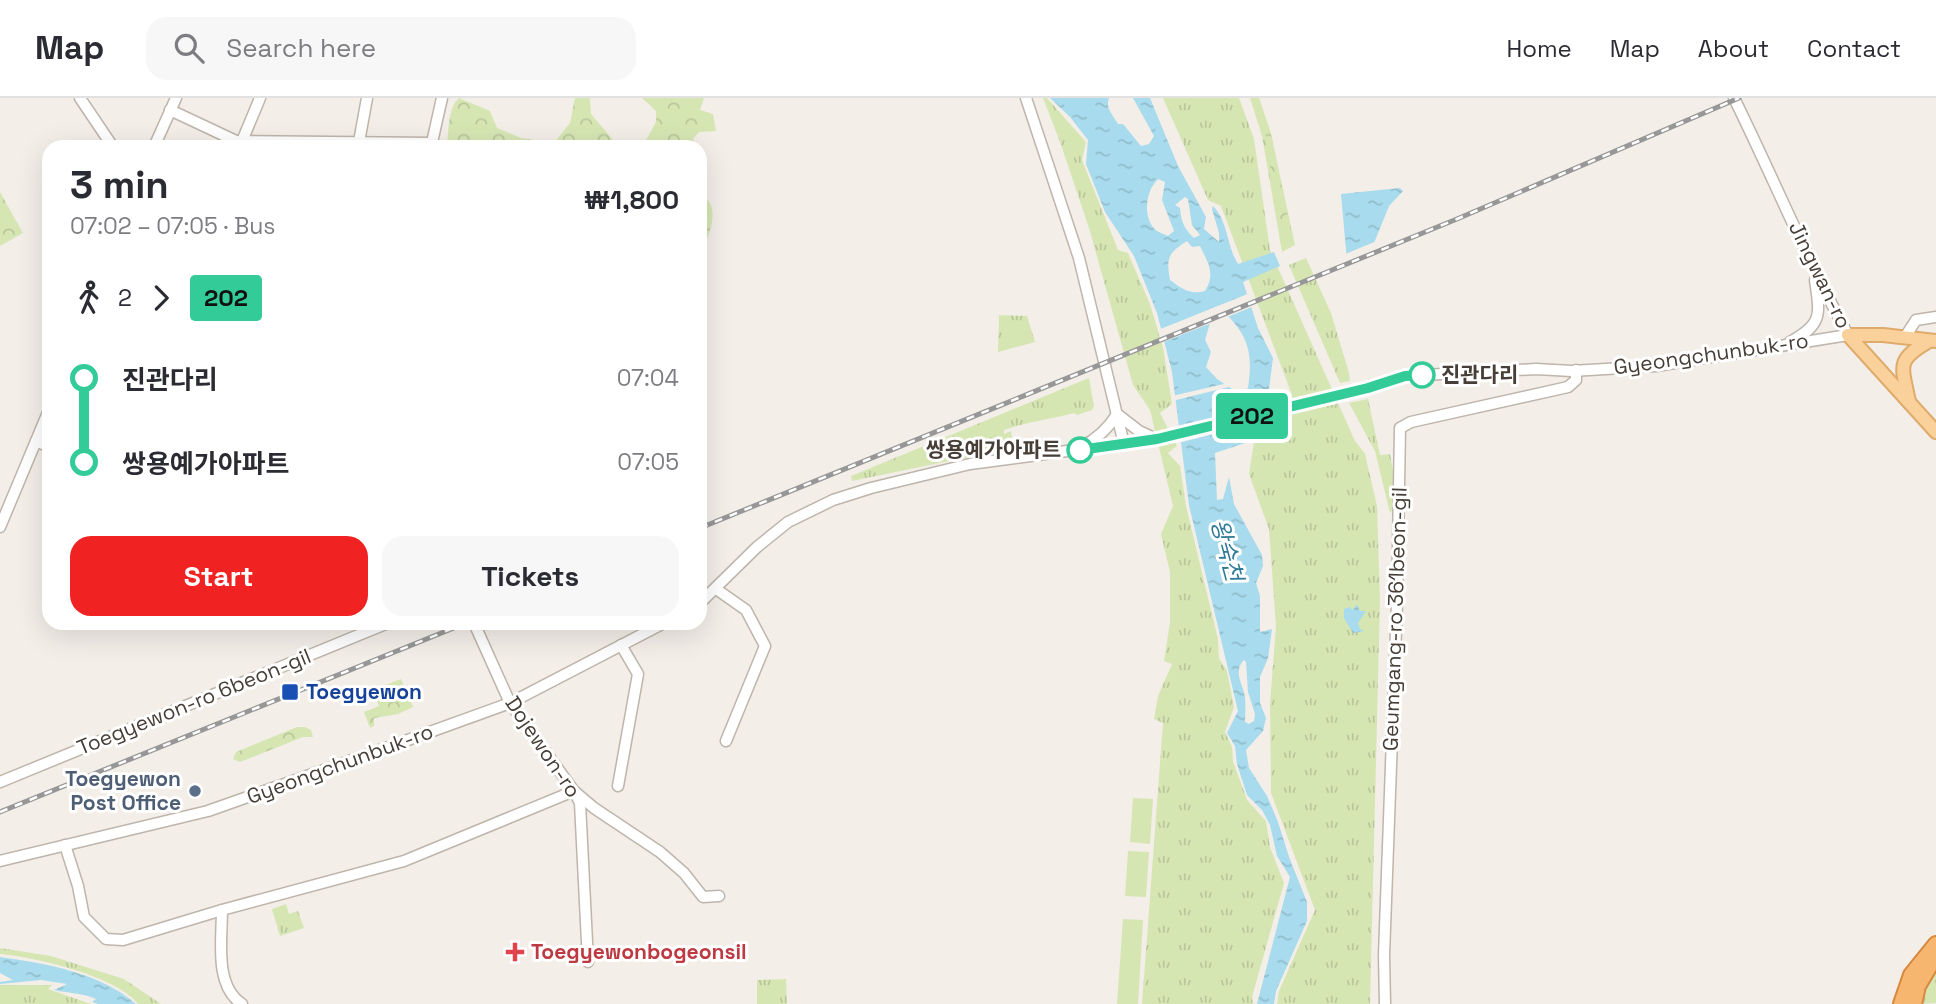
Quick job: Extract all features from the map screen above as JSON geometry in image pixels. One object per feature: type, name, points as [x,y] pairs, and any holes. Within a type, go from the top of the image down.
[{"type":"highway","points":[[1901,1004],[1911,975],[1936,944]]},
{"type":"highway","points":[[1914,1004],[1918,986],[1936,956]]},
{"type":"main road","name":"Gyeongchunbuk-ro","points":[[1848,335],[1934,341]]},
{"type":"main road","name":"Jingwan-ro","points":[[1848,335],[1936,432]]},
{"type":"main road","points":[[1909,402],[1903,372],[1904,360],[1909,353],[1934,341]]},
{"type":"street","points":[[80,98],[108,140]]},
{"type":"street","points":[[157,140],[176,98]]},
{"type":"street","points":[[242,140],[260,98]]},
{"type":"street","points":[[359,140],[367,98]]},
{"type":"street","points":[[433,140],[442,98]]},
{"type":"street","points":[[1026,98],[1079,258],[1124,444]]},
{"type":"street","name":"Jingwan-ro","points":[[1734,98],[1786,206],[1814,272],[1848,335]]},
{"type":"street","points":[[170,110],[234,140]]},
{"type":"street","points":[[1783,345],[1809,331],[1815,322],[1818,313],[1814,272]]},
{"type":"street","points":[[1905,337],[1916,320],[1936,317]]},
{"type":"street","name":"Gyeongchunbuk-ro","points":[[707,597],[757,547],[788,522],[833,500],[970,464],[1157,439],[1368,388],[1405,376],[1656,366],[1848,335]]},
{"type":"street","name":"Geumgang-ro 361beon-gil","points":[[1385,1004],[1384,956],[1397,603],[1399,429],[1411,422],[1568,387],[1576,380],[1576,370]]},
{"type":"street","points":[[1117,414],[1157,439]]},
{"type":"street","points":[[1073,450],[1092,441],[1109,427],[1117,414]]},
{"type":"street","points":[[0,527],[42,427]]},
{"type":"street","points":[[36,441],[42,444]]},
{"type":"street","points":[[716,589],[746,610],[765,646],[726,741]]},
{"type":"street","name":"Toegyewon-ro 6beon-gil","points":[[0,782],[371,630]]},
{"type":"street","name":"Dojewon-ro","points":[[477,630],[510,703],[580,803],[588,962]]},
{"type":"street","name":"Gyeongchunbuk-ro","points":[[0,861],[208,811],[510,703],[650,630]]},
{"type":"street","points":[[618,786],[638,674],[621,645]]},
{"type":"street","points":[[65,845],[78,886],[84,917],[106,939],[123,940],[404,860],[574,791],[594,808],[660,852],[684,873],[703,897],[719,896]]},
{"type":"street","points":[[222,910],[225,984],[231,997],[242,1004]]},
{"type":"green space","points":[[459,98],[490,111],[497,128],[521,138],[534,140],[448,140],[450,114]]},
{"type":"green space","points":[[575,98],[590,98],[591,114],[613,140],[556,140],[570,123]]},
{"type":"green space","points":[[642,98],[704,98],[700,110],[713,114],[716,131],[699,132],[693,140],[646,140],[656,122],[656,111]]},
{"type":"green space","points":[[1043,98],[1047,98],[1086,142],[1082,160],[1118,250],[1128,253],[1150,304],[1163,348],[1172,404],[1160,413],[1177,446],[1168,453],[1180,466],[1186,506],[1218,639],[1219,658],[1227,671],[1234,707],[1225,732],[1247,800],[1266,821],[1270,847],[1284,883],[1252,997],[1253,1004],[1142,1004],[1163,723],[1154,719],[1158,696],[1172,664],[1164,661],[1170,622],[1170,572],[1161,534],[1173,506],[1150,410],[1133,385],[1089,228]]},
{"type":"green space","points":[[1163,98],[1239,98],[1254,139],[1270,250],[1355,441],[1365,454],[1377,506],[1380,600],[1370,1004],[1277,1004],[1279,991],[1315,910],[1271,793],[1270,703],[1276,627],[1269,529],[1249,474],[1254,442],[1292,395],[1221,206],[1208,200]]},
{"type":"green space","points":[[1250,98],[1259,98],[1271,134],[1295,245],[1282,252],[1262,136]]},
{"type":"green space","points":[[1253,98],[1259,98],[1271,134],[1293,241],[1284,244],[1275,204],[1266,135]]},
{"type":"green space","points":[[0,192],[23,233],[0,246]]},
{"type":"green space","points":[[707,200],[713,213],[707,239]]},
{"type":"green space","points":[[1306,258],[1331,313],[1350,381],[1340,383],[1289,265]]},
{"type":"green space","points":[[999,315],[1027,316],[1035,342],[998,352]]},
{"type":"green space","points":[[1089,378],[1094,406],[1092,410],[1004,430],[1004,434],[1011,431],[1009,452],[954,460],[852,481],[851,476]]},
{"type":"green space","points":[[1368,399],[1380,455],[1390,454],[1395,482],[1390,513],[1375,451],[1349,403]]},
{"type":"green space","points":[[401,679],[413,707],[398,714],[374,718],[374,726],[370,728],[364,712],[379,706],[373,690]]},
{"type":"green space","points":[[297,727],[311,730],[313,737],[303,737],[240,762],[233,759],[236,752]]},
{"type":"green space","points":[[1133,798],[1153,799],[1150,844],[1130,842]]},
{"type":"green space","points":[[1128,851],[1149,852],[1146,897],[1125,896]]},
{"type":"green space","points":[[286,904],[289,914],[298,911],[304,928],[280,936],[272,909]]},
{"type":"green space","points":[[1123,919],[1143,920],[1138,1004],[1117,1004]]},
{"type":"green space","points":[[0,948],[51,956],[124,979],[161,1004],[138,1004],[127,994],[94,977],[33,959],[0,954]]},
{"type":"green space","points":[[1936,972],[1936,1003],[1921,1004],[1928,982]]},
{"type":"green space","points":[[786,979],[787,1004],[757,1004],[757,980]]},
{"type":"green space","points":[[0,985],[52,985],[48,989],[91,1004],[0,1004]]},
{"type":"water","name":"왕숙천","points":[[1050,98],[1109,98],[1109,108],[1118,124],[1123,124],[1141,146],[1149,144],[1154,136],[1133,98],[1150,98],[1178,166],[1206,217],[1204,229],[1219,242],[1213,206],[1222,220],[1238,264],[1274,252],[1280,266],[1243,282],[1258,328],[1273,358],[1268,397],[1251,441],[1215,453],[1217,500],[1223,499],[1229,477],[1234,504],[1262,555],[1263,566],[1256,583],[1260,596],[1260,632],[1272,629],[1268,658],[1260,677],[1260,703],[1266,718],[1263,731],[1246,750],[1249,768],[1267,796],[1307,902],[1307,921],[1276,991],[1274,1004],[1257,1004],[1290,877],[1277,856],[1270,825],[1262,810],[1247,795],[1237,764],[1235,746],[1227,733],[1238,711],[1189,505],[1172,372],[1157,313],[1134,256],[1105,212],[1086,164],[1088,140]],"holes":[[[1158,179],[1165,182],[1162,200],[1174,231],[1168,236],[1152,226],[1147,213],[1148,198]],[[1185,197],[1188,199],[1192,225],[1200,235],[1194,238],[1188,231],[1182,221],[1180,208],[1175,205]],[[1187,241],[1192,247],[1200,246],[1210,274],[1205,291],[1186,290],[1170,280],[1170,257]],[[1224,312],[1239,329],[1247,346],[1250,365],[1248,388],[1238,393],[1217,379],[1206,367],[1211,352],[1205,340],[1212,316]],[[1244,660],[1248,692],[1255,714],[1254,721],[1249,724],[1245,722],[1245,698],[1239,669]]]},
{"type":"water","points":[[1400,188],[1403,191],[1389,206],[1368,258],[1347,261],[1341,194]]},
{"type":"water","points":[[1357,604],[1360,611],[1366,611],[1358,623],[1364,631],[1353,633],[1344,618],[1344,609],[1350,607],[1353,610]]},
{"type":"water","points":[[0,957],[53,966],[89,977],[122,993],[136,1004],[98,1004],[92,1002],[96,999],[90,997],[54,990],[67,984],[41,980],[0,984],[13,980],[0,973]]},
{"type":"pier","points":[[1379,240],[1371,258],[1359,263],[1344,263],[1343,255]]},
{"type":"pier","points":[[1250,293],[1254,306],[1225,318],[1223,316],[1215,319],[1214,322],[1161,343],[1158,330]]},
{"type":"pier","points":[[1228,383],[1233,386],[1172,401],[1172,396]]},
{"type":"pier","points":[[1269,406],[1262,422],[1178,443],[1176,428]]},
{"type":"railway","points":[[707,525],[1457,219],[1739,98]]},
{"type":"railway","points":[[0,812],[449,630]]},
{"type":"bus line","name":"202","points":[[1080,450],[1157,439],[1368,388],[1405,376],[1422,375]]},
{"type":"place","name":"진관다리","points":[[1422,375]]},
{"type":"place","name":"쌍용예가아파트","points":[[1080,450]]},
{"type":"place","name":"Toegyewon","points":[[290,692]]},
{"type":"place","name":"Toegyewon Post Office","points":[[195,791]]},
{"type":"place","name":"Toegyewonbogeonsil","points":[[515,952]]}]
